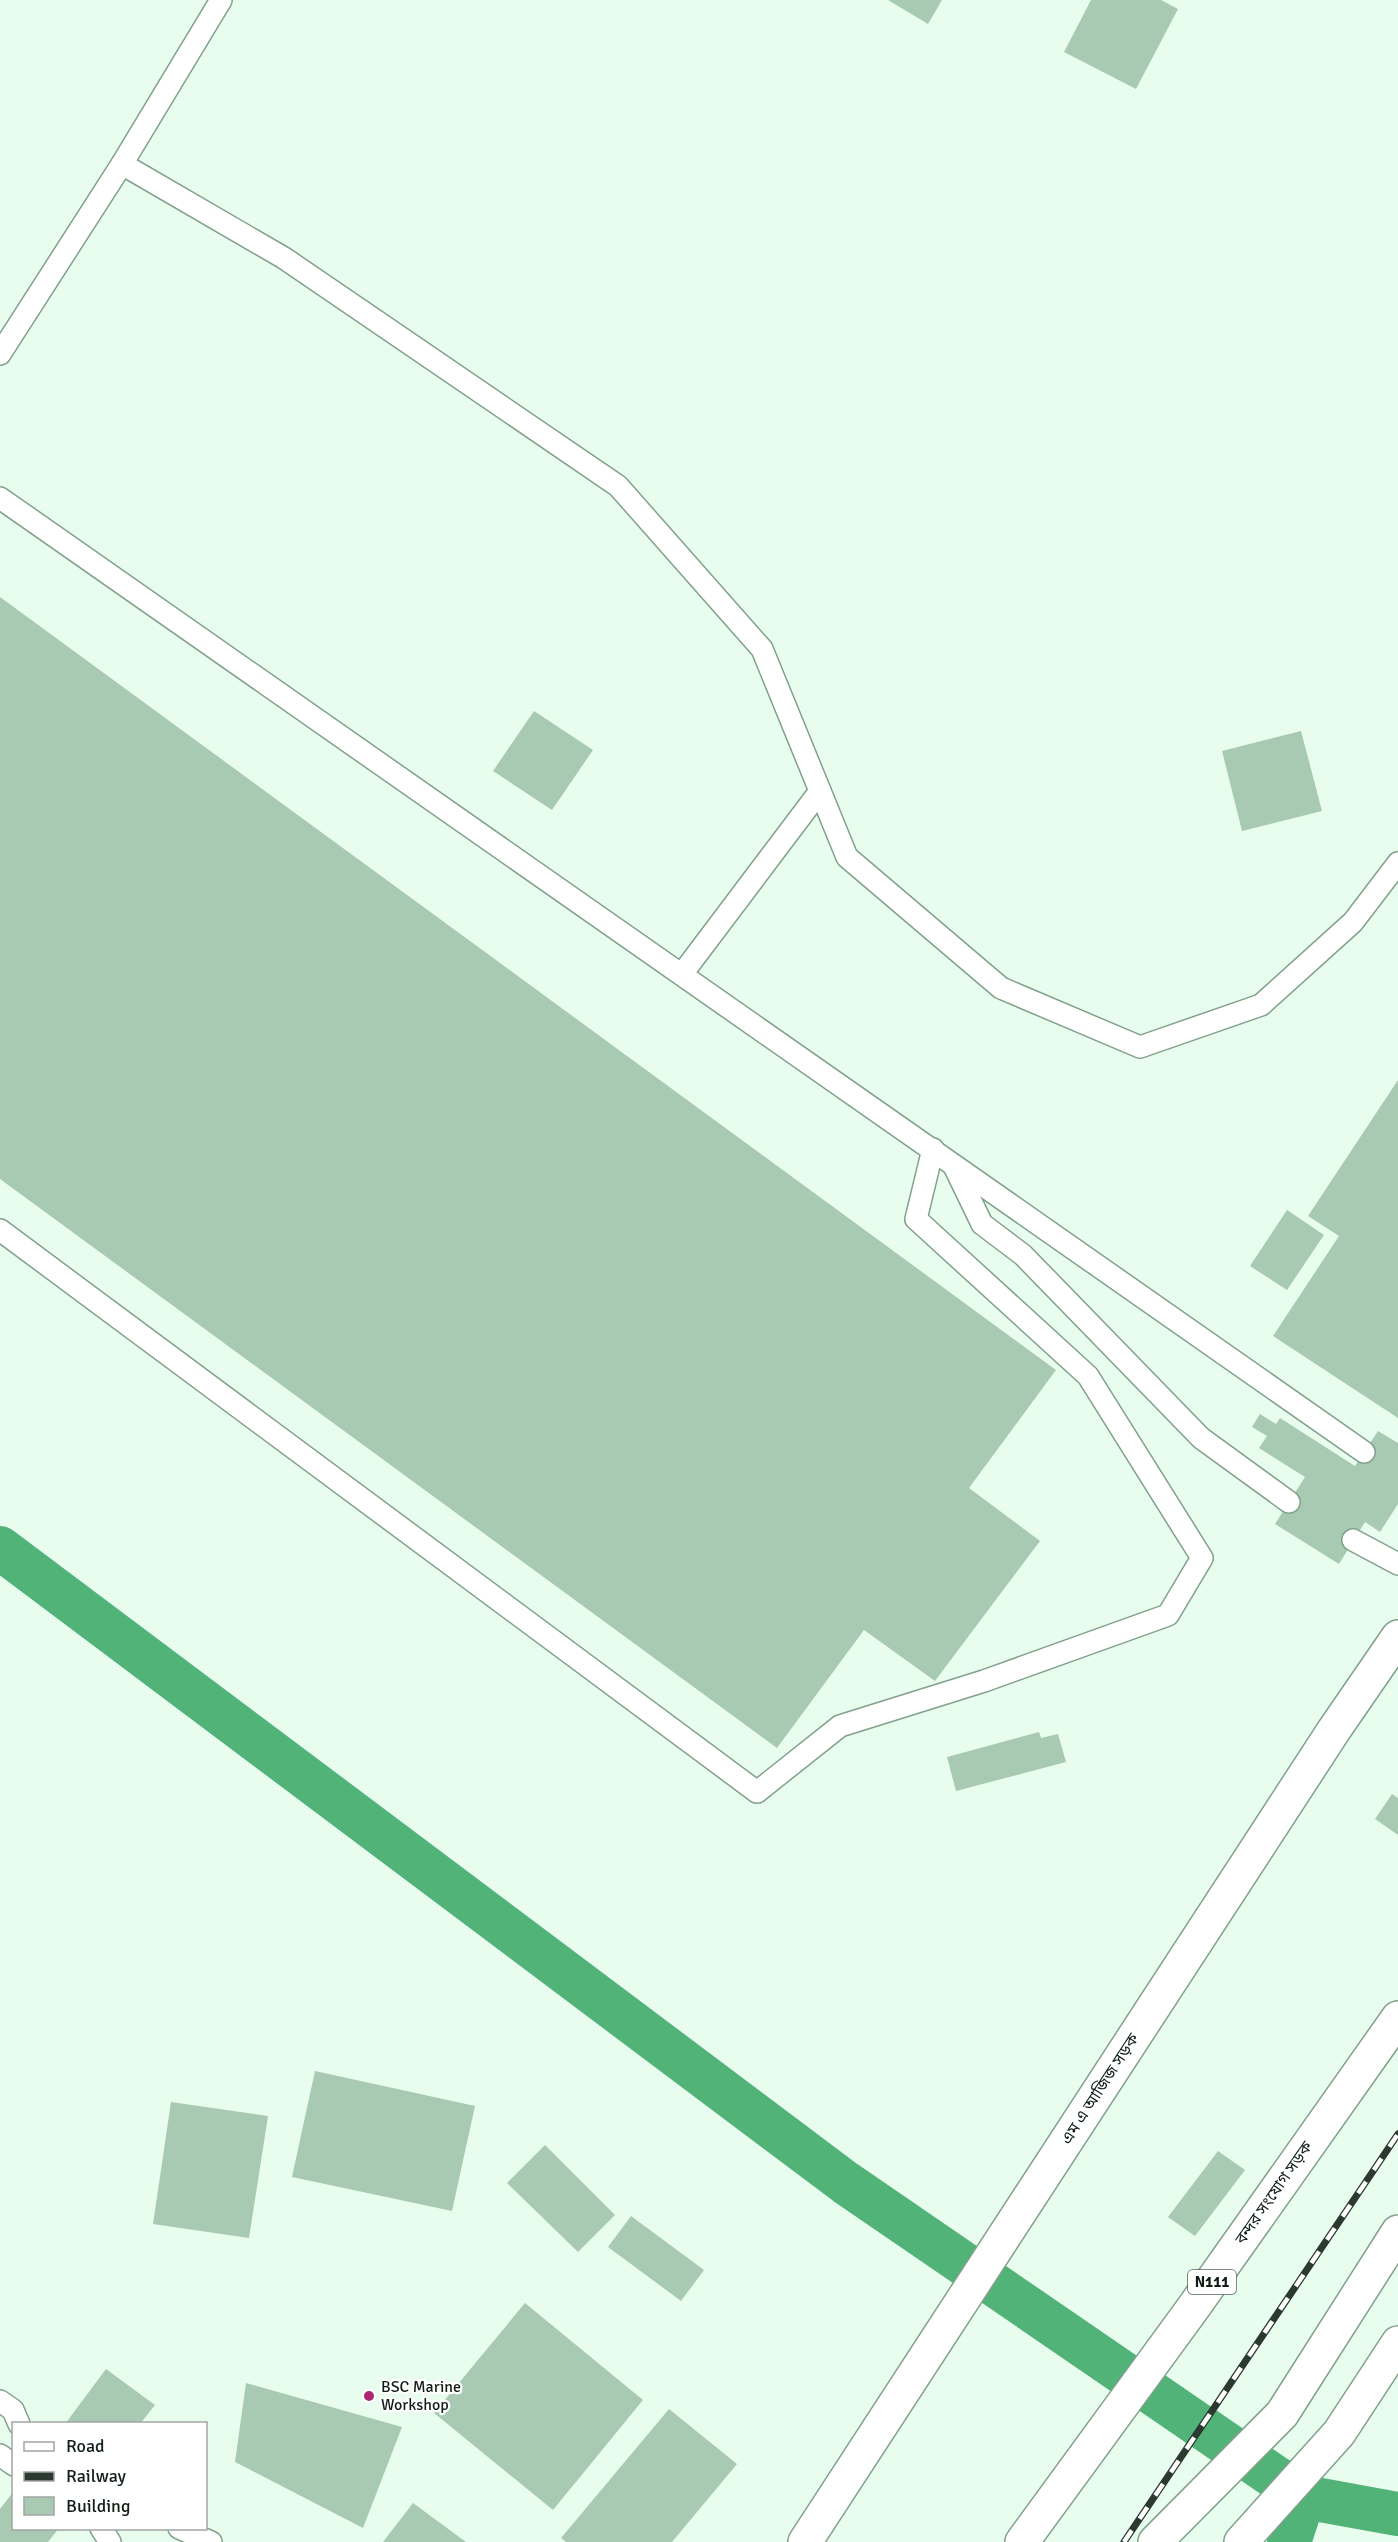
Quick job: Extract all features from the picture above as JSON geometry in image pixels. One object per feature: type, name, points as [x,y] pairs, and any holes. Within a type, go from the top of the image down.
[{"type":"main road","name":"এম এ আজিজ সড়ক","points":[[805,2542],[1334,1730],[1398,1637]]},
{"type":"main road","name":"বন্দর সংযোগ সড়ক","points":[[1022,2542],[1193,2308],[1398,2018]]},
{"type":"main road","points":[[1155,2542],[1282,2414],[1398,2232]]},
{"type":"main road","points":[[1241,2542],[1339,2433],[1398,2343]]},
{"type":"lane","points":[[0,354],[122,164],[221,0]]},
{"type":"lane","points":[[122,164],[284,258],[618,486],[762,649],[847,857],[1002,988],[1140,1047],[1261,1005],[1353,922],[1398,863]]},
{"type":"lane","points":[[0,498],[1364,1452]]},
{"type":"lane","points":[[682,974],[820,791]]},
{"type":"lane","points":[[0,1230],[757,1792],[840,1726],[984,1681],[1168,1615],[1202,1558],[1088,1376],[916,1219],[933,1149]]},
{"type":"lane","points":[[952,1163],[982,1224],[1023,1255],[1201,1438],[1289,1502]]},
{"type":"lane","points":[[1353,1540],[1398,1564]]},
{"type":"lane","points":[[0,2401],[13,2410],[18,2422]]},
{"type":"lane","points":[[181,2530],[211,2542]]},
{"type":"building","points":[[888,0],[942,0],[928,24]]},
{"type":"building","points":[[1091,0],[1161,0],[1178,9],[1136,89],[1064,52]]},
{"type":"building","points":[[0,597],[1056,1370],[969,1488],[1040,1541],[935,1681],[864,1630],[777,1748],[0,1179]]},
{"type":"building","points":[[534,711],[593,750],[552,810],[493,771]]},
{"type":"building","points":[[1301,731],[1322,811],[1242,831],[1222,751]]},
{"type":"building","points":[[1398,1080],[1398,1418],[1273,1336],[1339,1236],[1308,1216]]},
{"type":"building","points":[[1287,1210],[1324,1235],[1287,1290],[1250,1266]]},
{"type":"building","points":[[1260,1414],[1276,1424],[1280,1418],[1355,1466],[1378,1431],[1398,1443],[1398,1504],[1380,1532],[1365,1522],[1339,1564],[1275,1524],[1305,1477],[1259,1448],[1267,1436],[1252,1427]]},
{"type":"building","points":[[1039,1732],[1041,1738],[1058,1734],[1066,1762],[956,1791],[947,1757]]},
{"type":"building","points":[[1392,1794],[1398,1798],[1398,1835],[1375,1819]]},
{"type":"building","points":[[315,2071],[475,2106],[452,2211],[292,2177]]},
{"type":"building","points":[[171,2102],[268,2116],[249,2238],[153,2224]]},
{"type":"building","points":[[545,2145],[615,2215],[578,2252],[507,2183]]},
{"type":"building","points":[[1218,2151],[1245,2170],[1195,2236],[1168,2217]]},
{"type":"building","points":[[631,2216],[704,2270],[681,2301],[608,2247]]},
{"type":"building","points":[[525,2303],[643,2400],[553,2510],[434,2413]]},
{"type":"building","points":[[106,2369],[155,2405],[142,2422],[66,2422]]},
{"type":"building","points":[[246,2383],[402,2427],[363,2528],[235,2462]]},
{"type":"building","points":[[669,2409],[737,2464],[672,2542],[566,2542],[561,2538]]},
{"type":"building","points":[[12,2494],[12,2530],[57,2530],[48,2542],[0,2542],[0,2509]]},
{"type":"building","points":[[413,2503],[466,2542],[383,2542]]},
{"type":"waterway","points":[[0,1548],[846,2183],[1304,2497],[1398,2514]]},
{"type":"waterway","points":[[1289,2542],[1304,2497]]},
{"type":"railway","points":[[1124,2542],[1398,2134]]},
{"type":"place","name":"BSC Marine Workshop","points":[[369,2396]]}]
